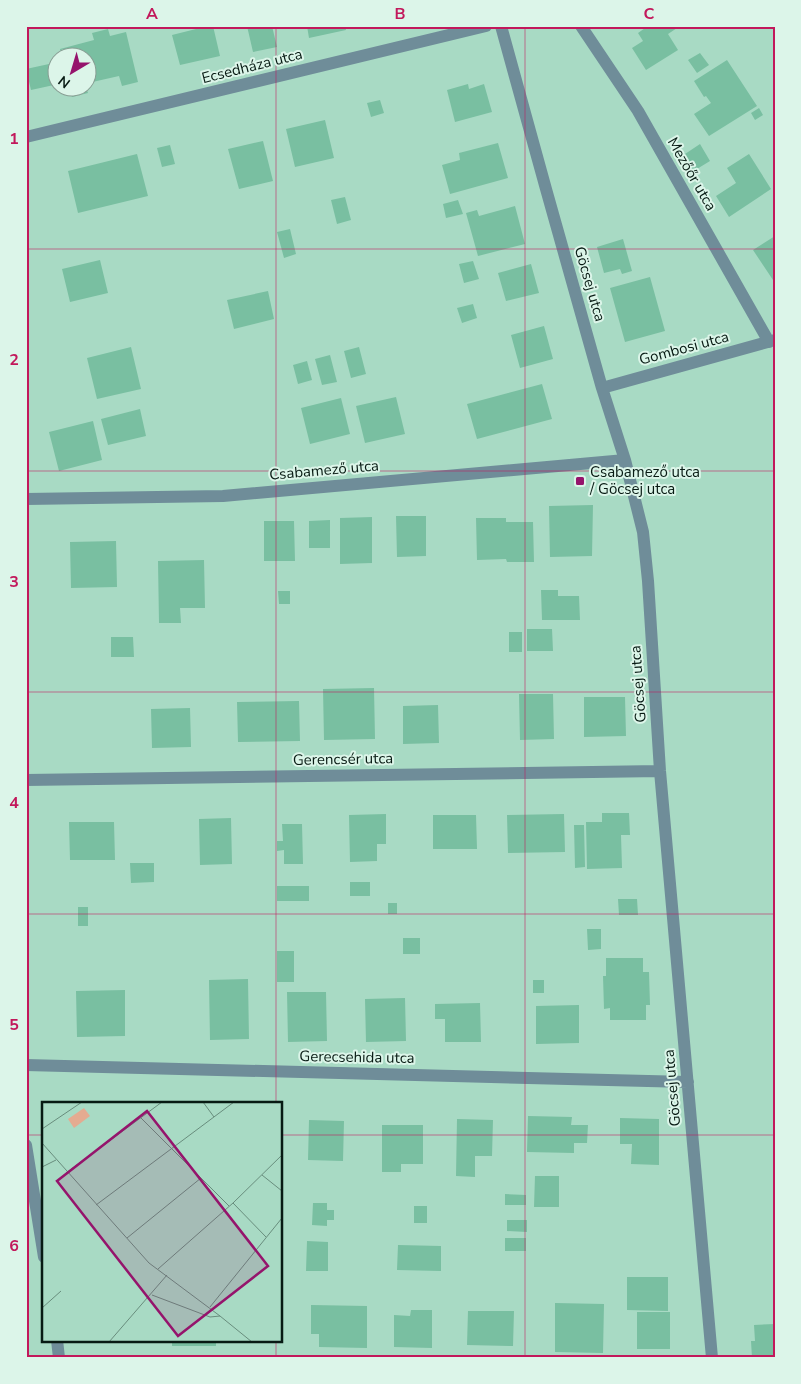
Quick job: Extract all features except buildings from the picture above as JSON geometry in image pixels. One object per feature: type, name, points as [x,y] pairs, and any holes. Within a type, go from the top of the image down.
[{"type":"street","name":"Ecsedháza utca","points":[[26,137],[486,26]]},
{"type":"street","name":"Göcsej utca","points":[[501,26],[602,388],[625,460],[643,532],[648,581],[660,771],[712,1358]]},
{"type":"street","name":"Mezőőr utca","points":[[581,26],[638,111],[772,341]]},
{"type":"street","name":"Gombosi utca","points":[[602,388],[772,341]]},
{"type":"street","name":"Csabamező utca","points":[[26,499],[223,496],[625,460]]},
{"type":"street","name":"Gerencsér utca","points":[[26,780],[660,771]]},
{"type":"street","name":"Gerecsehida utca","points":[[26,1065],[688,1082]]},
{"type":"street","points":[[26,1145],[42,1245]]},
{"type":"street","points":[[57,1342],[59,1358]]},
{"type":"place","name":"Csabamező utca / Göcsej utca","points":[[580,481]]}]
